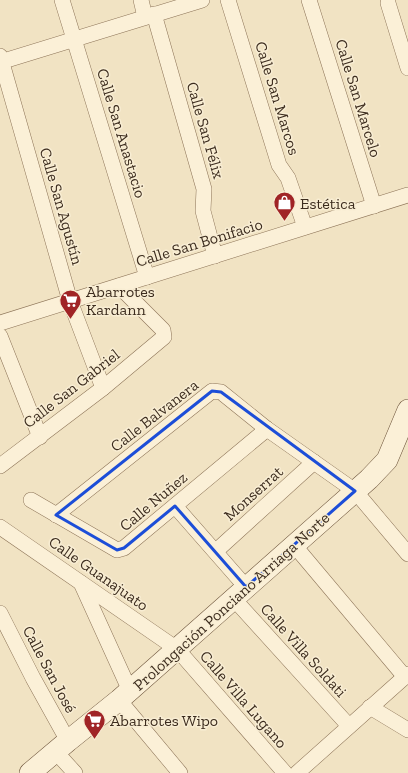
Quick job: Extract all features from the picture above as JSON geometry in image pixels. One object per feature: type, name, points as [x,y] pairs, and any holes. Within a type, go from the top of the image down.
[{"type":"street","name":"Calle San Anastacio","points":[[62,0],[147,277]]},
{"type":"street","name":"Calle San Félix","points":[[141,0],[150,16],[204,189],[202,211],[215,256]]},
{"type":"street","points":[[1,60],[202,0]]},
{"type":"street","name":"Calle San Marcos","points":[[228,0],[279,165],[288,178],[305,227]]},
{"type":"street","name":"Calle San Marcelo","points":[[309,0],[374,206]]},
{"type":"street","points":[[388,3],[408,68]]},
{"type":"street","name":"Calle San Agustín","points":[[1,60],[70,301],[103,388]]},
{"type":"street","name":"Calle San Bonifacio","points":[[0,323],[408,195]]},
{"type":"street","name":"Calle San Gabriel","points":[[0,466],[103,388],[164,338],[163,330],[119,286]]},
{"type":"street","points":[[0,336],[40,437]]},
{"type":"street","name":"Calle Balvanera","points":[[56,515],[212,391],[220,392],[267,429],[355,490],[408,554]]},
{"type":"street","name":"Prolongación Ponciano Arriaga Norte","points":[[30,773],[124,695],[369,479],[387,460],[406,423]]},
{"type":"street","name":"Calle Nuñez","points":[[31,500],[117,550],[124,548],[267,429]]},
{"type":"street","name":"Monserrat","points":[[216,551],[314,462]]},
{"type":"street","name":"Calle Villa Soldati","points":[[175,506],[216,551],[240,592],[348,726]]},
{"type":"street","name":"Calle Guanajuato","points":[[0,527],[177,649]]},
{"type":"street","points":[[294,545],[407,675],[296,773]]},
{"type":"street","points":[[81,583],[124,695],[180,773]]},
{"type":"street","name":"Calle San José","points":[[0,613],[33,678],[75,773]]},
{"type":"street","name":"Calle Villa Lugano","points":[[177,649],[285,773]]},
{"type":"street","points":[[370,707],[408,730]]},
{"type":"highlighted area","points":[[212,391],[221,392],[355,491],[246,587],[175,506],[124,548],[117,550],[56,515]]},
{"type":"place","name":"Estética","points":[[284,222]]},
{"type":"place","name":"Abarrotes Kardann","points":[[71,320]]},
{"type":"place","name":"Abarrotes Wipo","points":[[95,740]]}]
